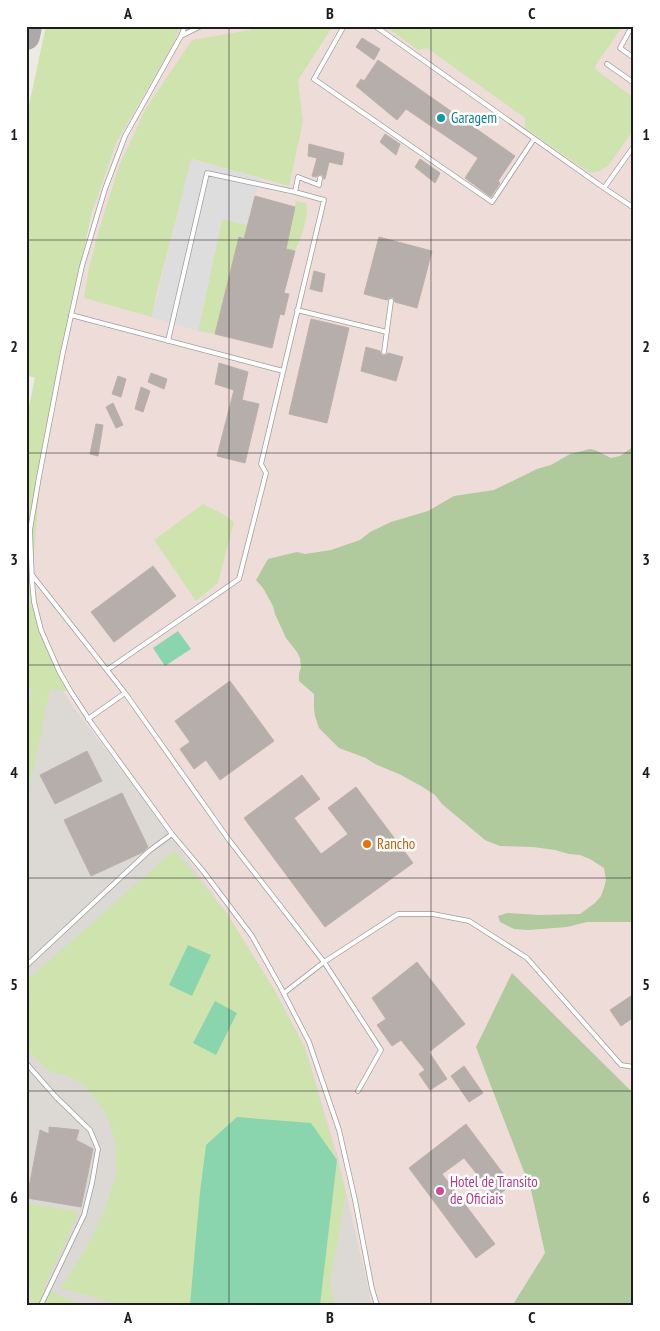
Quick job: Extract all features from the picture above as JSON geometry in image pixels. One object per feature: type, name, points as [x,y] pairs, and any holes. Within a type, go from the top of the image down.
[{"type":"lane","points":[[181,36],[184,26]]},
{"type":"lane","points":[[189,26],[181,36],[125,136],[100,206],[82,266],[40,470],[31,524],[34,602],[41,630],[59,671],[88,719],[172,834],[203,871],[252,936],[309,1042],[339,1130],[377,1305]]},
{"type":"lane","points":[[181,36],[201,26]]},
{"type":"lane","points":[[224,26],[234,26]]},
{"type":"lane","points":[[344,26],[314,79],[492,202],[534,139]]},
{"type":"lane","points":[[375,26],[634,208]]},
{"type":"lane","points":[[632,26],[620,48],[634,58]]},
{"type":"lane","points":[[607,64],[634,83]]},
{"type":"lane","points":[[604,188],[632,152],[634,146]]},
{"type":"lane","points":[[107,670],[239,580],[266,473],[262,464],[324,200],[207,173],[168,341]]},
{"type":"lane","points":[[295,192],[298,178],[319,184],[320,178]]},
{"type":"lane","points":[[384,352],[391,301]]},
{"type":"lane","points":[[297,310],[387,332]]},
{"type":"lane","points":[[71,315],[283,371]]},
{"type":"lane","points":[[32,575],[125,693],[229,840],[324,962],[381,1050],[358,1091]]},
{"type":"lane","points":[[88,719],[125,693]]},
{"type":"lane","points":[[26,966],[150,851],[172,834]]},
{"type":"lane","points":[[284,993],[324,962],[398,914],[433,914],[469,921],[527,958],[621,1065],[634,1068]]},
{"type":"lane","points":[[26,1063],[56,1097],[90,1130],[98,1149],[84,1215],[41,1305]]},
{"type":"shaded area","points":[[131,26],[634,26],[634,1305],[26,1305],[26,542]]},
{"type":"shaded area","points":[[191,159],[260,178],[247,225],[222,219],[198,331],[152,317]]},
{"type":"shaded area","points":[[26,562],[38,643],[71,704],[226,912],[275,991],[306,1050],[338,1157],[372,1305],[26,1305]]},
{"type":"green space","points":[[46,26],[180,26],[174,43],[116,143],[92,213],[69,316],[42,462],[32,575],[41,630],[71,692],[50,689],[26,805],[26,715],[32,688],[26,686],[26,420],[35,378],[26,375],[26,119]]},
{"type":"green space","points":[[252,26],[333,26],[298,80],[303,122],[289,186],[192,159],[156,295],[152,317],[84,298],[89,268],[99,230],[119,166],[146,108],[192,40],[250,30]]},
{"type":"green space","points":[[384,26],[623,26],[597,63],[595,69],[634,98],[634,129],[608,166],[600,171],[590,173],[525,128],[525,118],[427,48],[418,50]]},
{"type":"green space","points":[[296,201],[306,203],[307,209],[304,228],[295,251],[239,238],[215,334],[198,331],[222,219],[290,235]]},
{"type":"green space","points":[[634,446],[634,922],[587,922],[567,927],[529,930],[514,929],[500,922],[498,916],[507,913],[539,915],[580,914],[601,896],[606,880],[604,868],[580,855],[533,847],[500,846],[485,840],[442,804],[435,795],[421,786],[366,758],[339,748],[319,728],[315,716],[314,694],[299,681],[300,658],[286,638],[273,606],[256,580],[268,559],[297,552],[305,554],[331,550],[360,540],[370,532],[391,522],[428,511],[454,496],[494,490],[537,469],[551,465],[570,454],[590,449],[611,458],[620,456]]},
{"type":"green space","points":[[203,504],[234,522],[218,583],[196,601],[154,540]]},
{"type":"green space","points":[[178,631],[191,649],[165,666],[153,648]]},
{"type":"green space","points":[[174,850],[226,912],[275,991],[306,1050],[346,1193],[330,1282],[335,1305],[121,1305],[61,1288],[85,1250],[106,1207],[116,1173],[116,1143],[105,1111],[84,1085],[66,1075],[51,1072],[33,1056],[26,1044],[26,981]]},
{"type":"green space","points":[[188,945],[211,955],[192,996],[169,985]]},
{"type":"green space","points":[[512,973],[634,1094],[634,1305],[515,1305],[514,1303],[545,1253],[531,1190],[476,1047]]},
{"type":"green space","points":[[215,1001],[237,1013],[216,1055],[193,1043]]},
{"type":"green space","points":[[237,1117],[311,1123],[337,1160],[320,1305],[190,1305],[206,1145]]},
{"type":"green space","points":[[26,1203],[79,1212],[44,1287],[83,1305],[29,1305],[31,1288],[26,1286]]},
{"type":"building","points":[[362,38],[380,49],[374,60],[356,47]]},
{"type":"building","name":"Garagem","points":[[378,60],[515,156],[498,181],[500,183],[491,197],[465,178],[478,158],[406,109],[397,120],[356,86],[361,79],[364,81]]},
{"type":"building","points":[[385,134],[400,144],[396,155],[380,142]]},
{"type":"building","points":[[309,144],[344,153],[342,165],[329,162],[325,179],[321,174],[316,177],[312,176],[317,158],[308,156]]},
{"type":"building","points":[[420,159],[440,173],[435,183],[415,167]]},
{"type":"building","points":[[255,196],[295,207],[286,249],[295,251],[284,293],[289,294],[284,315],[280,314],[272,348],[215,334],[239,237],[244,239]]},
{"type":"building","points":[[379,237],[432,251],[417,308],[395,302],[392,297],[387,300],[364,294]]},
{"type":"building","points":[[314,271],[325,274],[322,292],[310,289]]},
{"type":"building","points":[[311,319],[349,328],[327,423],[289,414]]},
{"type":"building","points":[[366,347],[380,351],[383,356],[388,353],[403,357],[396,381],[361,371]]},
{"type":"building","points":[[219,363],[248,372],[242,400],[259,404],[245,463],[217,456],[234,390],[215,384]]},
{"type":"building","points":[[151,373],[167,379],[164,389],[148,382]]},
{"type":"building","points":[[118,376],[126,379],[121,397],[112,394]]},
{"type":"building","points":[[141,387],[150,391],[143,412],[135,409]]},
{"type":"building","points":[[113,403],[123,425],[116,428],[106,407]]},
{"type":"building","points":[[96,424],[103,425],[98,456],[90,454]]},
{"type":"building","points":[[153,566],[176,596],[114,642],[91,612]]},
{"type":"building","points":[[230,681],[274,741],[220,780],[206,760],[194,769],[180,749],[190,742],[175,721]]},
{"type":"building","points":[[87,751],[102,781],[55,804],[40,775]]},
{"type":"building","name":"Rancho","points":[[302,775],[320,799],[294,818],[321,854],[348,834],[328,808],[356,787],[413,863],[325,927],[244,818]]},
{"type":"building","points":[[122,793],[148,847],[143,852],[91,876],[64,820]]},
{"type":"building","points":[[417,962],[465,1024],[429,1052],[447,1079],[430,1090],[419,1074],[425,1070],[401,1040],[392,1046],[377,1025],[386,1019],[372,998]]},
{"type":"building","points":[[634,994],[634,1017],[621,1026],[610,1010]]},
{"type":"building","points":[[464,1066],[483,1093],[469,1102],[451,1076]]},
{"type":"building","name":"Hotel de Transito de Oficiais","points":[[466,1124],[511,1184],[496,1198],[464,1158],[442,1174],[495,1244],[476,1258],[409,1168]]},
{"type":"building","points":[[49,1127],[79,1130],[76,1140],[93,1149],[81,1207],[27,1198],[40,1130],[49,1134]]},
{"type":"taxiway","points":[[26,36],[28,26]]},
{"type":"place","name":"Garagem","points":[[441,118]]},
{"type":"place","name":"Rancho","points":[[367,844]]},
{"type":"place","name":"Hotel de Transito de Oficiais","points":[[440,1191]]}]
